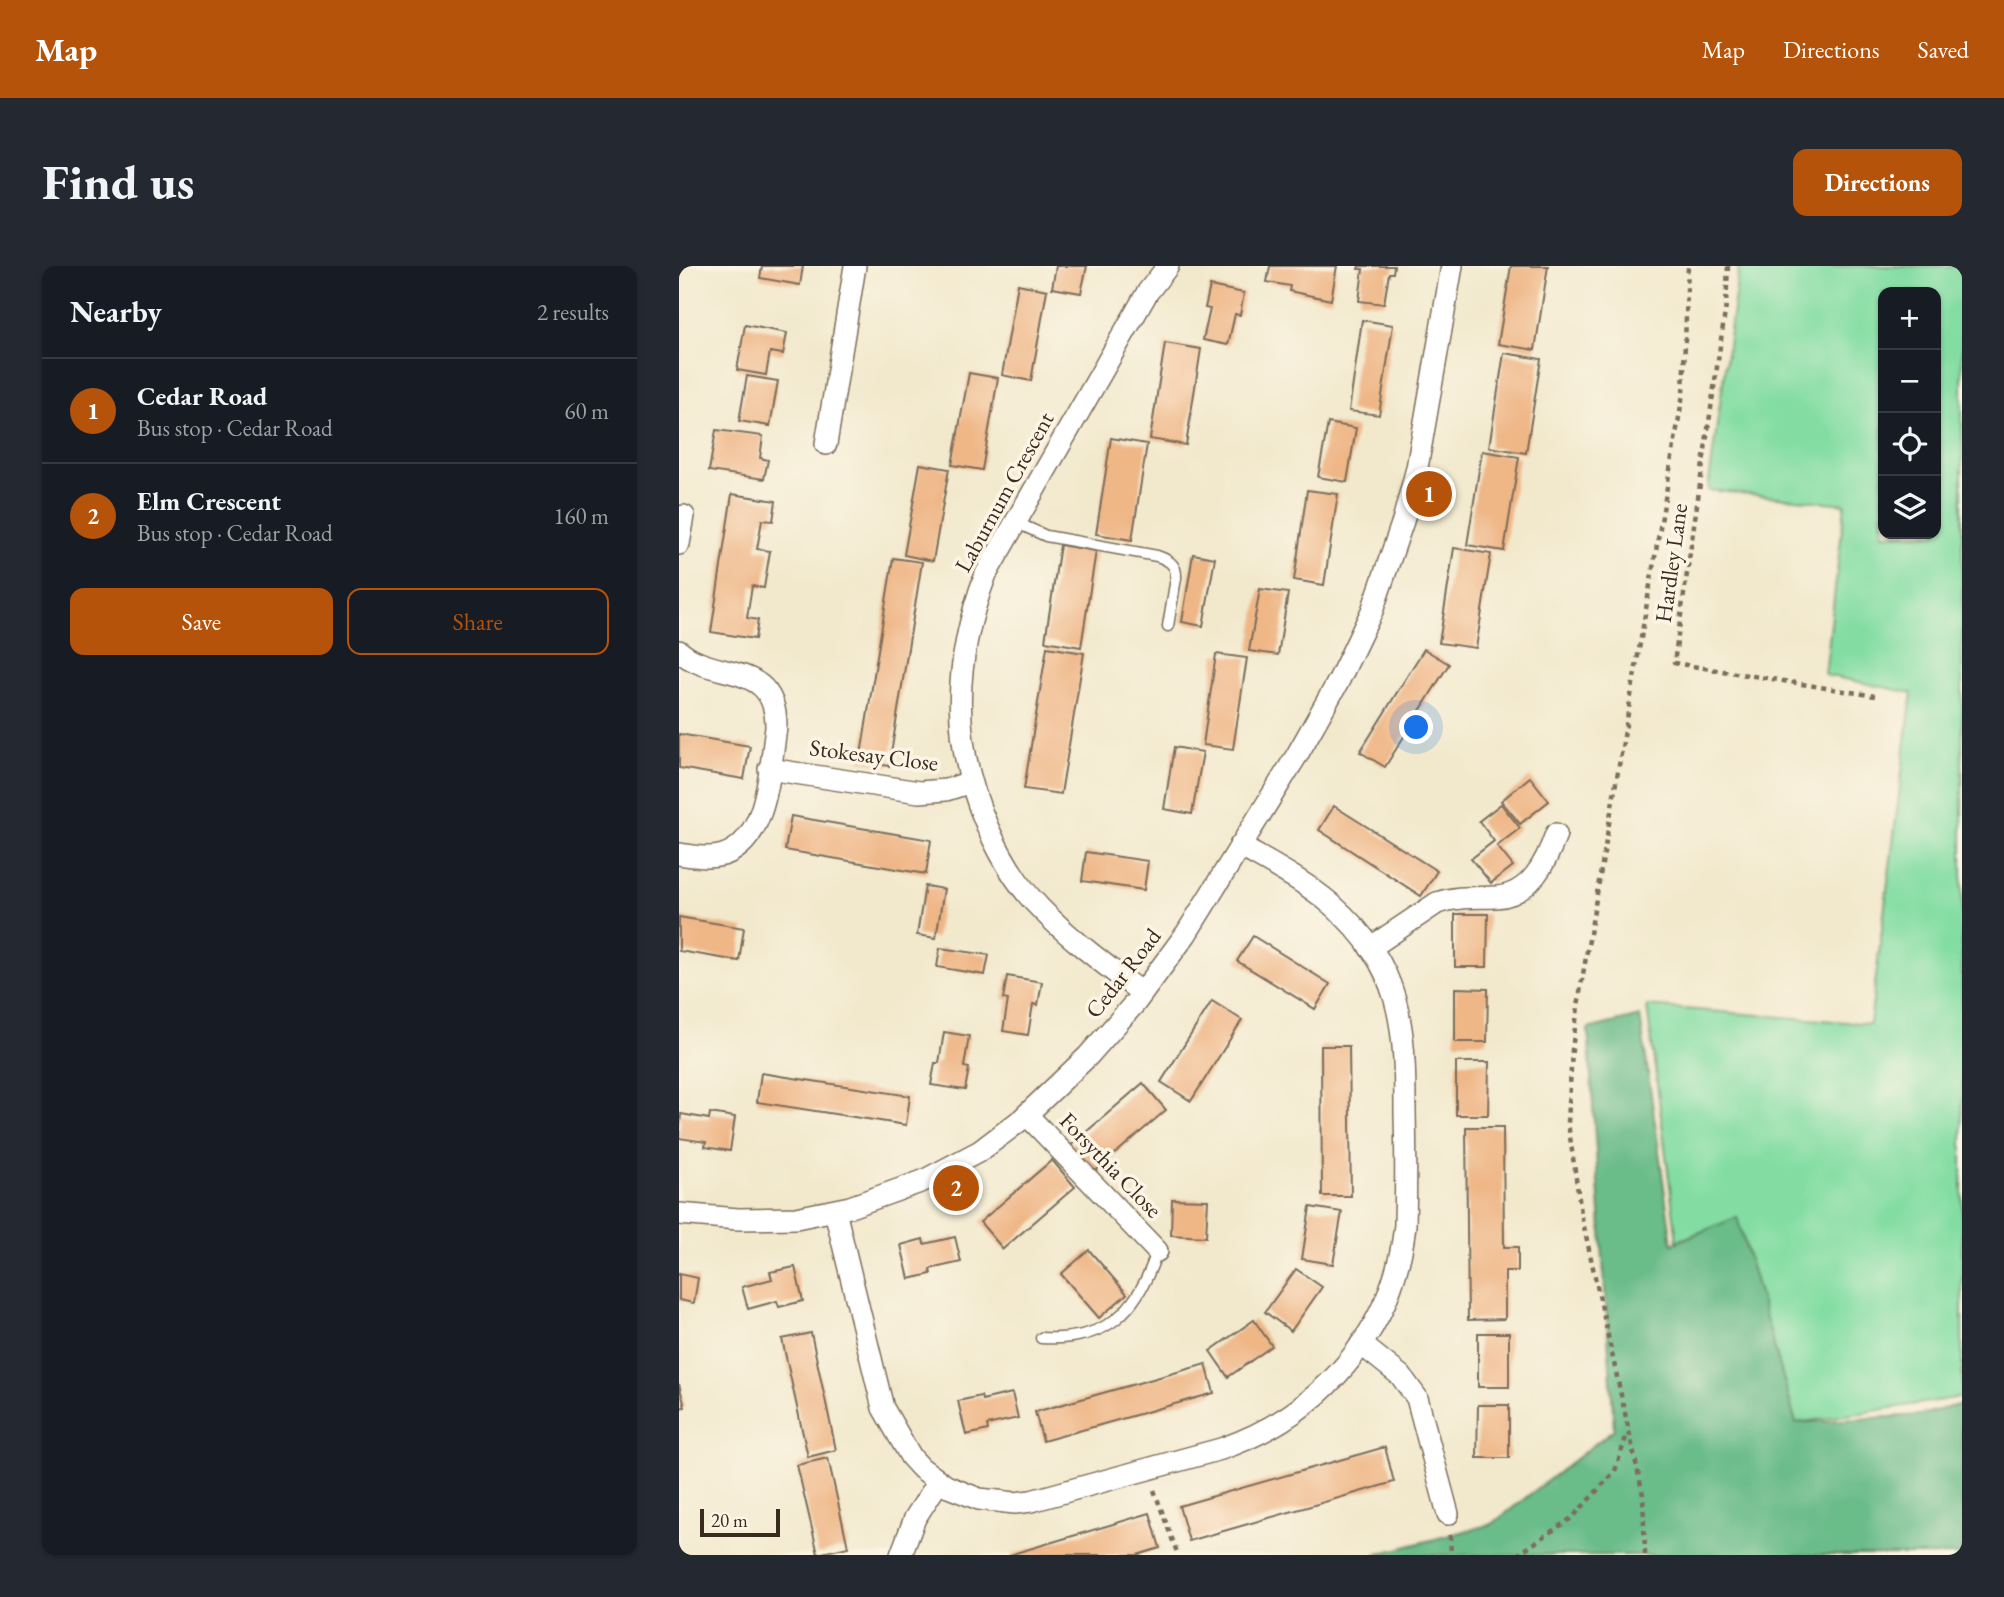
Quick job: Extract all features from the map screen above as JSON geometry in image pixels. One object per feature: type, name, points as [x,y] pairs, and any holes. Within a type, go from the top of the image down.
[{"type":"street","points":[[826,444],[855,266]]},
{"type":"street","name":"Laburnum Crescent","points":[[1142,993],[1038,907],[1020,884],[991,836],[971,782],[961,733],[959,705],[964,651],[973,612],[986,575],[1147,293],[1168,266]]},
{"type":"street","name":"Cedar Road","points":[[679,1214],[764,1220],[796,1218],[835,1211],[880,1198],[957,1165],[1003,1136],[1027,1115],[1089,1056],[1142,993],[1186,934],[1325,706],[1359,642],[1403,521],[1417,468],[1452,266]]},
{"type":"street","points":[[679,544],[684,516]]},
{"type":"street","points":[[679,651],[697,663],[742,674],[766,692],[773,702],[776,715],[761,813],[744,841],[732,851],[721,855],[707,857],[679,854]]},
{"type":"street","name":"Stokesay Close","points":[[769,769],[919,792],[946,790],[971,782]]},
{"type":"street","points":[[1370,948],[1437,903],[1449,899],[1496,897],[1517,893],[1543,865],[1556,834]]},
{"type":"street","points":[[835,1211],[883,1408],[911,1457],[921,1468],[939,1481],[979,1499],[1015,1503],[1045,1498],[1221,1449],[1248,1440],[1271,1428],[1290,1417],[1325,1389],[1368,1335],[1396,1271],[1402,1250],[1405,1225],[1404,1038],[1394,994],[1386,974],[1370,948],[1330,903],[1240,846]]},
{"type":"street","name":"Forsythia Close","points":[[1027,1115],[1157,1251]]},
{"type":"street","points":[[1361,1344],[1401,1376],[1417,1398],[1448,1514]]},
{"type":"street","points":[[901,1555],[915,1518],[939,1481]]},
{"type":"lane","points":[[1015,522],[1046,536],[1157,556],[1171,562],[1177,572],[1177,579],[1168,626]]},
{"type":"lane","points":[[1041,1338],[1080,1336],[1099,1331],[1115,1320],[1136,1298],[1149,1277],[1157,1251]]},
{"type":"path","points":[[1645,1555],[1643,1495],[1581,1213],[1568,1123],[1572,1049],[1581,986],[1683,394],[1688,266]]},
{"type":"path","name":"Hardley Lane","points":[[1728,266],[1726,305],[1674,663],[1875,696]]},
{"type":"path","points":[[1517,1555],[1573,1517],[1615,1471],[1628,1433]]},
{"type":"path","points":[[1146,1470],[1178,1555]]},
{"type":"green space","points":[[1739,266],[1962,266],[1962,1397],[1796,1423],[1737,1218],[1677,1241],[1647,1006],[1870,1024],[1912,693],[1825,675],[1845,504],[1708,490]]},
{"type":"green space","points":[[1640,1016],[1672,1244],[1737,1217],[1796,1423],[1920,1415],[1962,1404],[1962,1555],[1374,1555],[1492,1524],[1614,1429],[1588,1029]]},
{"type":"building","points":[[762,266],[803,266],[800,285],[760,278]]},
{"type":"building","points":[[1056,266],[1087,266],[1081,293],[1052,288]]},
{"type":"building","points":[[1270,266],[1337,266],[1331,300],[1289,291],[1290,286],[1267,282]]},
{"type":"building","points":[[1359,266],[1394,266],[1393,273],[1389,273],[1384,304],[1359,301],[1363,269],[1358,269]]},
{"type":"building","points":[[1511,266],[1548,266],[1535,350],[1498,344]]},
{"type":"building","points":[[1018,284],[1047,290],[1031,381],[1002,375]]},
{"type":"building","points":[[1210,286],[1244,293],[1240,315],[1235,314],[1228,345],[1203,340],[1210,309],[1205,308]]},
{"type":"building","points":[[1362,320],[1393,325],[1379,415],[1349,411]]},
{"type":"building","points":[[745,325],[787,333],[783,354],[770,352],[766,375],[737,370]]},
{"type":"building","points":[[1165,343],[1201,349],[1186,445],[1150,439]]},
{"type":"building","points":[[1504,353],[1541,359],[1526,453],[1489,447]]},
{"type":"building","points":[[969,373],[998,378],[982,470],[952,465]]},
{"type":"building","points":[[747,376],[778,381],[770,426],[739,421]]},
{"type":"building","points":[[1328,423],[1356,428],[1347,482],[1318,477]]},
{"type":"building","points":[[716,430],[763,436],[760,458],[768,460],[764,479],[709,471]]},
{"type":"building","points":[[1111,438],[1147,444],[1132,540],[1096,534]]},
{"type":"building","points":[[1482,451],[1519,457],[1504,551],[1467,545]]},
{"type":"building","points":[[920,464],[949,469],[933,561],[904,555]]},
{"type":"building","points":[[1307,490],[1338,494],[1324,585],[1294,580]]},
{"type":"building","points":[[732,494],[776,501],[773,521],[762,520],[757,549],[770,551],[764,588],[752,586],[747,618],[758,620],[755,639],[711,632]]},
{"type":"building","points":[[1060,545],[1096,551],[1081,647],[1045,641]]},
{"type":"building","points":[[1454,548],[1491,554],[1476,648],[1439,643]]},
{"type":"building","points":[[1193,554],[1215,558],[1203,626],[1182,622]]},
{"type":"building","points":[[893,558],[922,562],[889,766],[860,761]]},
{"type":"building","points":[[1260,589],[1288,593],[1278,655],[1249,651]]},
{"type":"building","points":[[1047,647],[1084,653],[1061,794],[1024,789]]},
{"type":"building","points":[[1424,649],[1449,664],[1385,767],[1360,752]]},
{"type":"building","points":[[1216,654],[1247,658],[1233,749],[1203,745]]},
{"type":"building","points":[[679,734],[750,746],[744,779],[679,768]]},
{"type":"building","points":[[1174,747],[1203,752],[1192,814],[1164,809]]},
{"type":"building","points":[[1530,777],[1549,801],[1520,824],[1501,801]]},
{"type":"building","points":[[1501,804],[1520,828],[1497,846],[1513,866],[1491,883],[1471,859],[1494,841],[1479,821]]},
{"type":"building","points":[[1334,806],[1437,871],[1421,896],[1319,830]]},
{"type":"building","points":[[791,816],[931,840],[926,874],[785,850]]},
{"type":"building","points":[[1086,852],[1148,861],[1144,890],[1082,881]]},
{"type":"building","points":[[925,886],[944,889],[936,938],[917,935]]},
{"type":"building","points":[[1455,914],[1488,914],[1487,967],[1455,967]]},
{"type":"building","points":[[679,917],[744,928],[739,961],[679,951]]},
{"type":"building","points":[[1253,936],[1330,984],[1315,1009],[1237,961]]},
{"type":"building","points":[[940,948],[989,955],[985,975],[937,967]]},
{"type":"building","points":[[1007,976],[1042,982],[1038,1005],[1033,1004],[1028,1035],[1003,1031],[1008,1000],[1003,999]]},
{"type":"building","points":[[1455,988],[1488,989],[1487,1042],[1455,1042]]},
{"type":"building","points":[[1212,1001],[1242,1020],[1191,1101],[1161,1082]]},
{"type":"building","points":[[944,1032],[969,1036],[964,1067],[969,1068],[965,1090],[931,1085],[935,1063],[939,1063]]},
{"type":"building","points":[[1321,1046],[1349,1046],[1351,1196],[1322,1196]]},
{"type":"building","points":[[1456,1062],[1489,1062],[1488,1115],[1456,1115]]},
{"type":"building","points":[[761,1073],[910,1096],[906,1125],[757,1102]]},
{"type":"building","points":[[1143,1083],[1166,1110],[1094,1172],[1071,1145]]},
{"type":"building","points":[[710,1113],[735,1117],[730,1151],[705,1147],[706,1142],[679,1138],[681,1114],[709,1119]]},
{"type":"building","points":[[1466,1127],[1503,1127],[1504,1247],[1518,1247],[1518,1271],[1505,1271],[1505,1319],[1468,1320]]},
{"type":"building","points":[[1052,1160],[1075,1187],[1003,1249],[980,1222]]},
{"type":"building","points":[[1172,1199],[1208,1200],[1206,1237],[1171,1235]]},
{"type":"building","points":[[1310,1207],[1342,1212],[1333,1264],[1302,1259]]},
{"type":"building","points":[[955,1237],[961,1262],[930,1269],[931,1274],[909,1279],[901,1245],[923,1239],[924,1244]]},
{"type":"building","points":[[1089,1250],[1127,1294],[1099,1318],[1061,1274]]},
{"type":"building","points":[[795,1267],[803,1301],[779,1307],[777,1301],[748,1309],[742,1287],[772,1279],[770,1272]]},
{"type":"building","points":[[1296,1269],[1322,1287],[1291,1331],[1265,1312]]},
{"type":"building","points":[[679,1274],[698,1278],[694,1303],[679,1300]]},
{"type":"building","points":[[1254,1320],[1272,1346],[1228,1377],[1210,1351]]},
{"type":"building","points":[[811,1333],[836,1450],[808,1457],[782,1339]]},
{"type":"building","points":[[1478,1333],[1509,1333],[1509,1387],[1478,1387]]},
{"type":"building","points":[[1206,1364],[1214,1393],[1043,1441],[1035,1412]]},
{"type":"building","points":[[679,1384],[685,1407],[679,1408]]},
{"type":"building","points":[[1012,1393],[1018,1418],[987,1425],[988,1430],[966,1435],[958,1401],[981,1396],[982,1400]]},
{"type":"building","points":[[1478,1405],[1509,1405],[1509,1458],[1477,1458]]},
{"type":"building","points":[[1385,1447],[1394,1482],[1189,1541],[1179,1506]]},
{"type":"building","points":[[828,1458],[848,1547],[818,1554],[797,1465]]},
{"type":"building","points":[[1150,1513],[1160,1548],[1137,1555],[1009,1555]]},
{"type":"place","name":"Cedar Road","points":[[1429,494]]},
{"type":"place","name":"Elm Crescent","points":[[956,1188]]}]
